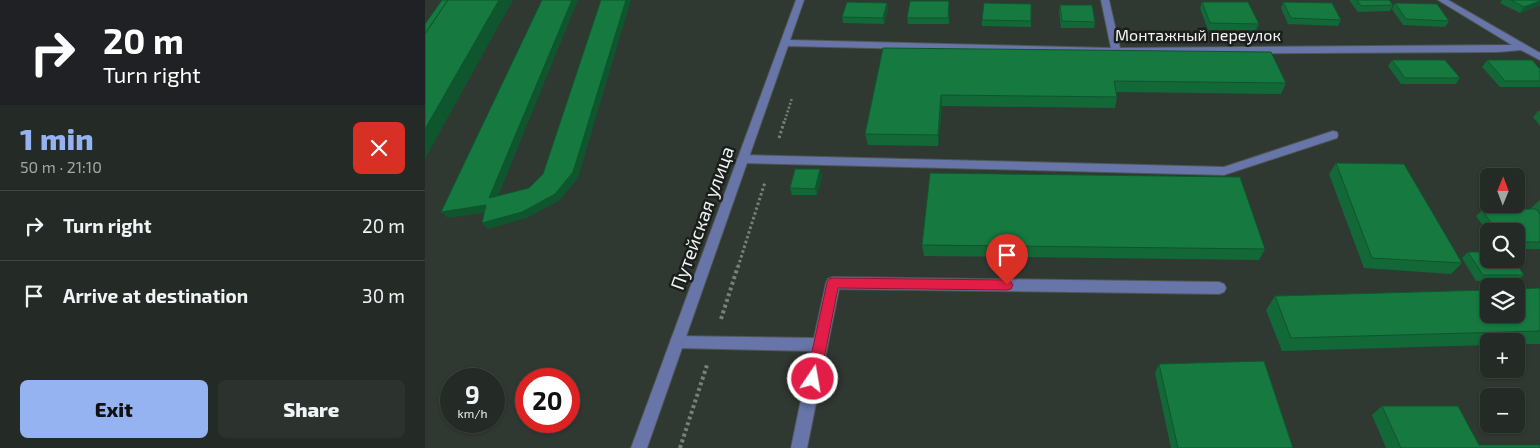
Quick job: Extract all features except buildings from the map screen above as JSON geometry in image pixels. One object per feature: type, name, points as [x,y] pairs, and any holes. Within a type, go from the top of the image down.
[{"type":"street","name":"Путейская улица","points":[[639,448],[800,0]]},
{"type":"street","points":[[1105,0],[1116,51]]},
{"type":"street","points":[[1442,0],[1540,57]]},
{"type":"street","name":"Монтажный переулок","points":[[784,43],[1116,51],[1488,49],[1521,46]]},
{"type":"street","points":[[743,160],[1224,171],[1333,135]]},
{"type":"street","points":[[799,448],[833,283],[1219,288]]},
{"type":"street","points":[[677,342],[821,345]]},
{"type":"path","points":[[680,448],[792,97]]},
{"type":"route","points":[[813,379],[833,283],[1007,285]]}]
